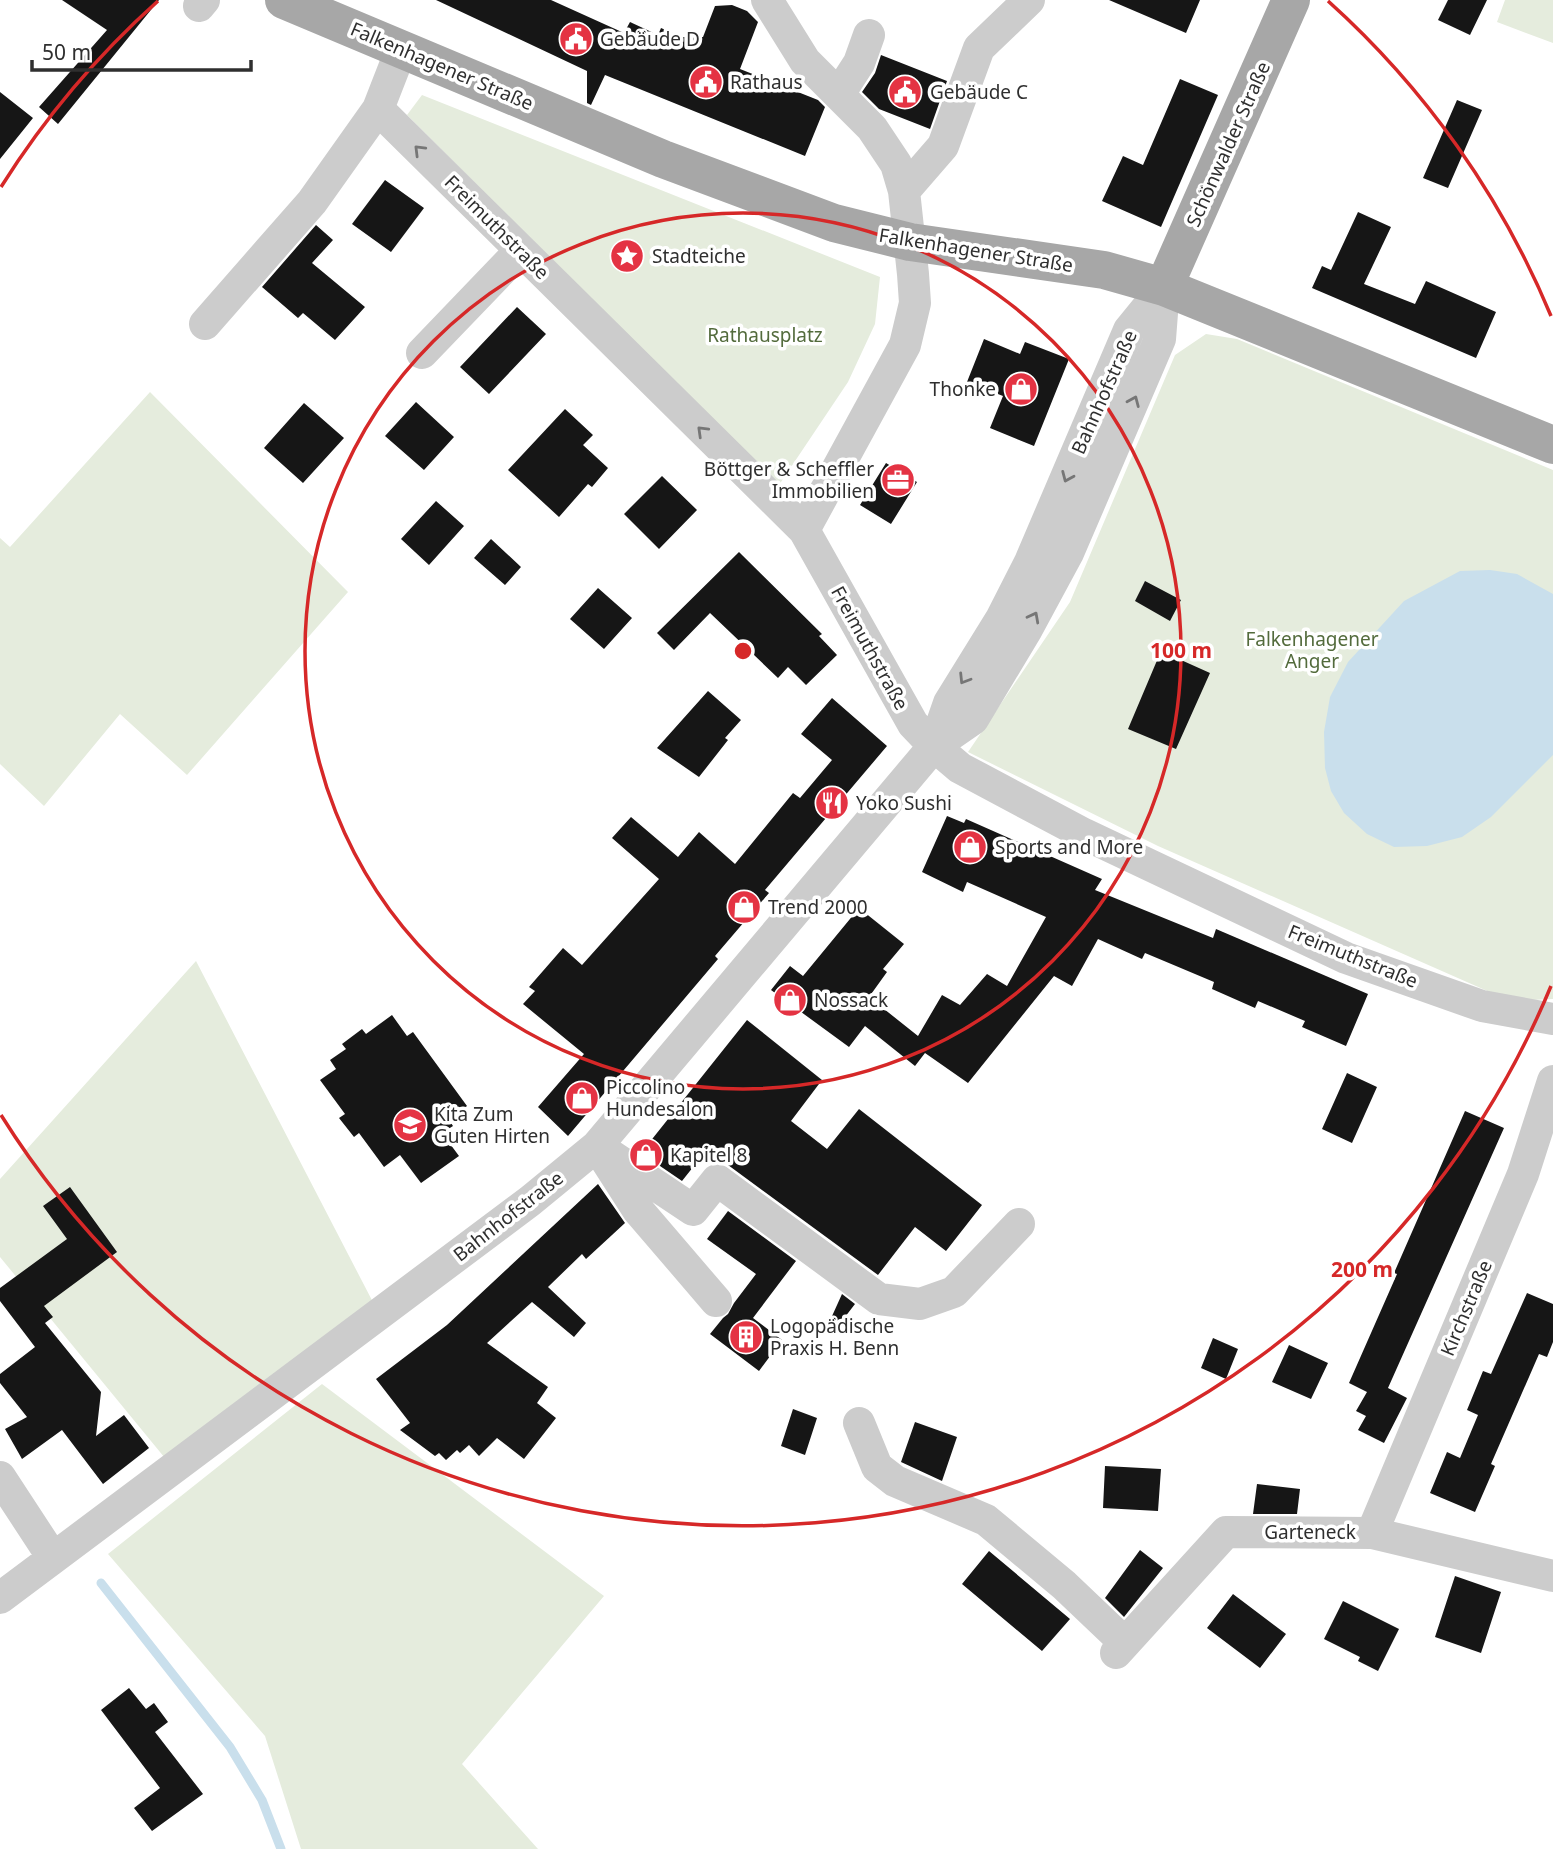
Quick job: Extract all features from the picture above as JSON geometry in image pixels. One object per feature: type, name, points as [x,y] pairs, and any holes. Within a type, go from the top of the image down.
[{"type":"main road","name":"Falkenhagener Straße","points":[[284,0],[663,159],[834,223],[911,258],[1104,270],[1164,287],[1553,445]]},
{"type":"main road","name":"Schönwalder Straße","points":[[1164,287],[1291,0]]},
{"type":"street","points":[[767,0],[806,61],[872,128],[896,164],[904,191],[915,303],[905,345],[804,530]]},
{"type":"street","points":[[904,191],[943,146],[979,48],[1029,0]]},
{"type":"street","points":[[839,94],[859,63],[869,35]]},
{"type":"street","points":[[205,324],[312,202],[378,109],[401,50]]},
{"type":"street","name":"Freimuthstraße","points":[[378,109],[804,530],[913,724],[960,768],[1084,834],[1346,958],[1482,1006],[1553,1019]]},
{"type":"street","points":[[422,353],[520,251]]},
{"type":"street","name":"Bahnhofstraße","points":[[0,1598],[530,1202],[597,1146],[934,746],[973,719],[1068,554],[1160,339],[1164,287]]},
{"type":"street","name":"Kirchstraße","points":[[1371,1532],[1523,1174],[1553,1081]]},
{"type":"street","points":[[597,1146],[693,1210],[717,1180],[879,1299],[920,1304],[954,1292],[1019,1224]]},
{"type":"street","points":[[597,1146],[638,1210],[716,1301]]},
{"type":"street","name":"Garteneck","points":[[859,1423],[877,1467],[895,1481],[986,1520],[1064,1585],[1121,1648],[1226,1532],[1371,1532],[1553,1576]]},
{"type":"street","points":[[0,1477],[53,1558]]},
{"type":"green space","points":[[1505,0],[1553,0],[1553,43],[1497,22]]},
{"type":"green space","name":"Rathausplatz","points":[[422,95],[880,277],[875,324],[848,382],[779,485],[407,115]]},
{"type":"green space","name":"Falkenhagener Anger","points":[[1206,334],[1237,339],[1553,470],[1553,999],[1510,1001],[1158,846],[968,752],[1070,602],[1175,355]]},
{"type":"green space","points":[[150,392],[348,592],[187,775],[120,714],[44,806],[0,764],[0,538],[10,547]]},
{"type":"green space","points":[[196,961],[376,1308],[169,1463],[0,1257],[0,1179]]},
{"type":"green space","points":[[322,1384],[604,1596],[462,1764],[538,1849],[301,1849],[265,1736],[108,1554]]},
{"type":"water","points":[[1490,570],[1517,574],[1553,594],[1553,755],[1491,817],[1462,837],[1427,846],[1394,847],[1367,834],[1344,813],[1331,791],[1325,768],[1324,732],[1330,697],[1348,662],[1404,601],[1460,571]]},
{"type":"building","points":[[62,0],[159,0],[58,124],[39,107],[107,30]]},
{"type":"building","points":[[436,0],[551,0],[624,33],[630,22],[658,35],[661,28],[682,37],[703,37],[715,6],[732,5],[747,11],[758,22],[740,69],[818,100],[825,107],[805,156],[605,75],[591,105],[587,103],[587,71]]},
{"type":"building","points":[[1109,0],[1200,0],[1186,33]]},
{"type":"building","points":[[1448,0],[1487,0],[1470,35],[1438,20]]},
{"type":"building","name":"Gebäude C","points":[[881,55],[947,81],[930,129],[879,109],[862,92],[875,73]]},
{"type":"building","points":[[1180,79],[1218,95],[1161,227],[1102,201],[1123,156],[1143,165]]},
{"type":"building","points":[[0,92],[33,118],[0,159]]},
{"type":"building","points":[[1457,100],[1482,110],[1448,188],[1423,178]]},
{"type":"building","points":[[385,180],[424,208],[391,252],[352,224]]},
{"type":"building","points":[[1358,212],[1391,227],[1364,284],[1415,304],[1426,281],[1496,312],[1476,358],[1312,288],[1322,266],[1331,270]]},
{"type":"building","points":[[316,225],[333,240],[312,263],[365,307],[335,340],[303,313],[298,318],[262,287]]},
{"type":"building","points":[[517,307],[546,334],[489,394],[460,367]]},
{"type":"building","name":"Thonke","points":[[984,339],[1020,354],[1025,342],[1069,359],[1034,446],[990,428],[1003,396],[967,382]]},
{"type":"building","points":[[416,402],[454,437],[424,470],[385,436]]},
{"type":"building","points":[[304,403],[344,438],[303,483],[264,448]]},
{"type":"building","points":[[565,409],[593,435],[583,445],[608,468],[592,487],[588,484],[559,517],[508,470]]},
{"type":"building","points":[[886,463],[917,482],[891,524],[860,505]]},
{"type":"building","points":[[662,476],[697,510],[659,549],[624,514]]},
{"type":"building","points":[[436,501],[464,526],[429,565],[401,539]]},
{"type":"building","points":[[491,539],[521,567],[505,585],[474,558]]},
{"type":"building","points":[[739,552],[822,634],[819,636],[837,655],[806,685],[788,667],[778,678],[710,613],[674,650],[657,633]]},
{"type":"building","points":[[1145,581],[1181,600],[1170,621],[1135,601]]},
{"type":"building","points":[[598,588],[632,618],[604,649],[570,619]]},
{"type":"building","points":[[1161,651],[1210,673],[1176,749],[1128,729]]},
{"type":"building","points":[[708,691],[741,720],[725,738],[728,740],[699,777],[657,748]]},
{"type":"building","points":[[832,698],[887,746],[765,890],[769,893],[715,956],[718,959],[568,1136],[538,1107],[584,1054],[523,1004],[535,991],[529,987],[563,948],[582,965],[659,879],[612,838],[631,817],[678,857],[699,832],[735,864],[793,793],[800,798],[832,760],[801,734]]},
{"type":"building","points":[[947,816],[964,823],[966,819],[1102,879],[1095,890],[1213,938],[1216,929],[1368,994],[1346,1046],[1302,1027],[1305,1021],[1258,1001],[1255,1008],[1212,989],[1214,982],[1145,953],[1142,959],[1098,939],[1072,986],[1054,976],[968,1083],[925,1053],[915,1066],[865,1026],[849,1047],[771,990],[790,966],[803,976],[859,908],[904,944],[883,969],[887,972],[869,997],[918,1036],[942,995],[960,1005],[987,974],[1007,986],[1046,917],[967,882],[963,892],[922,872]]},
{"type":"building","points":[[392,1015],[407,1036],[413,1032],[467,1106],[449,1120],[453,1126],[442,1133],[459,1156],[421,1183],[400,1155],[384,1167],[359,1133],[354,1137],[339,1118],[345,1114],[320,1080],[336,1069],[330,1060],[346,1049],[342,1044],[362,1029],[366,1034]]},
{"type":"building","points":[[747,1020],[822,1080],[791,1121],[827,1149],[859,1109],[982,1205],[946,1251],[915,1227],[878,1275],[728,1165],[718,1162],[705,1152],[682,1181],[641,1153]]},
{"type":"building","points":[[1347,1073],[1377,1087],[1352,1143],[1322,1129]]},
{"type":"building","points":[[1465,1111],[1504,1128],[1388,1388],[1407,1398],[1384,1443],[1358,1430],[1366,1416],[1356,1411],[1367,1392],[1349,1383]]},
{"type":"building","points":[[598,1184],[625,1223],[586,1259],[582,1254],[548,1287],[586,1323],[574,1337],[532,1302],[487,1343],[548,1387],[537,1403],[556,1418],[524,1459],[497,1438],[479,1456],[469,1445],[460,1453],[457,1450],[446,1460],[439,1453],[435,1456],[400,1430],[410,1423],[376,1379],[447,1325]]},
{"type":"building","points":[[70,1187],[117,1252],[44,1306],[53,1317],[45,1323],[101,1392],[96,1436],[124,1415],[149,1448],[103,1484],[62,1430],[22,1459],[5,1429],[27,1417],[0,1383],[0,1374],[35,1347],[0,1301],[0,1288],[67,1239],[43,1206]]},
{"type":"building","points":[[728,1211],[796,1261],[753,1318],[782,1340],[759,1371],[710,1334],[728,1314],[756,1274],[707,1239]]},
{"type":"building","points":[[1527,1293],[1553,1304],[1553,1342],[1547,1357],[1539,1354],[1491,1464],[1495,1466],[1475,1512],[1430,1493],[1447,1452],[1460,1458],[1478,1415],[1467,1410],[1483,1371],[1491,1374]]},
{"type":"building","points":[[842,1294],[855,1304],[835,1330],[828,1325]]},
{"type":"building","points":[[1213,1338],[1238,1349],[1226,1379],[1201,1368]]},
{"type":"building","points":[[1289,1345],[1328,1363],[1311,1399],[1272,1382]]},
{"type":"building","points":[[793,1409],[817,1418],[805,1455],[781,1446]]},
{"type":"building","points":[[915,1422],[957,1437],[942,1481],[901,1462]]},
{"type":"building","points":[[1105,1466],[1161,1469],[1158,1511],[1103,1508]]},
{"type":"building","points":[[1257,1484],[1300,1489],[1297,1514],[1253,1514]]},
{"type":"building","points":[[1140,1550],[1163,1568],[1124,1617],[1105,1598]]},
{"type":"building","points":[[989,1551],[1070,1619],[1042,1651],[962,1584]]},
{"type":"building","points":[[1455,1576],[1501,1592],[1481,1653],[1435,1637]]},
{"type":"building","points":[[1233,1594],[1286,1634],[1260,1668],[1207,1628]]},
{"type":"building","points":[[1343,1601],[1399,1629],[1378,1671],[1358,1661],[1360,1657],[1324,1639]]},
{"type":"building","points":[[129,1688],[146,1709],[154,1703],[168,1722],[155,1732],[203,1794],[152,1831],[134,1808],[160,1788],[101,1710]]},
{"type":"waterway","points":[[101,1583],[230,1747],[262,1800],[281,1849]]},
{"type":"place","name":"Gebäude D","points":[[576,39]]},
{"type":"place","name":"Rathaus","points":[[706,82]]},
{"type":"place","name":"Gebäude C","points":[[905,92]]},
{"type":"place","name":"Stadteiche","points":[[627,256]]},
{"type":"place","name":"Thonke","points":[[1021,389]]},
{"type":"place","name":"Böttger & Scheffler Immobilien","points":[[898,480]]},
{"type":"place","name":"Yoko Sushi","points":[[832,803]]},
{"type":"place","name":"Sports and More","points":[[970,847]]},
{"type":"place","name":"Trend 2000","points":[[744,907]]},
{"type":"place","name":"Nossack","points":[[790,1000]]},
{"type":"place","name":"Piccolino Hundesalon","points":[[582,1098]]},
{"type":"place","name":"Kita Zum Guten Hirten","points":[[410,1125]]},
{"type":"place","name":"Kapitel 8","points":[[646,1155]]},
{"type":"place","name":"Logopädische Praxis H. Benn","points":[[746,1337]]}]
